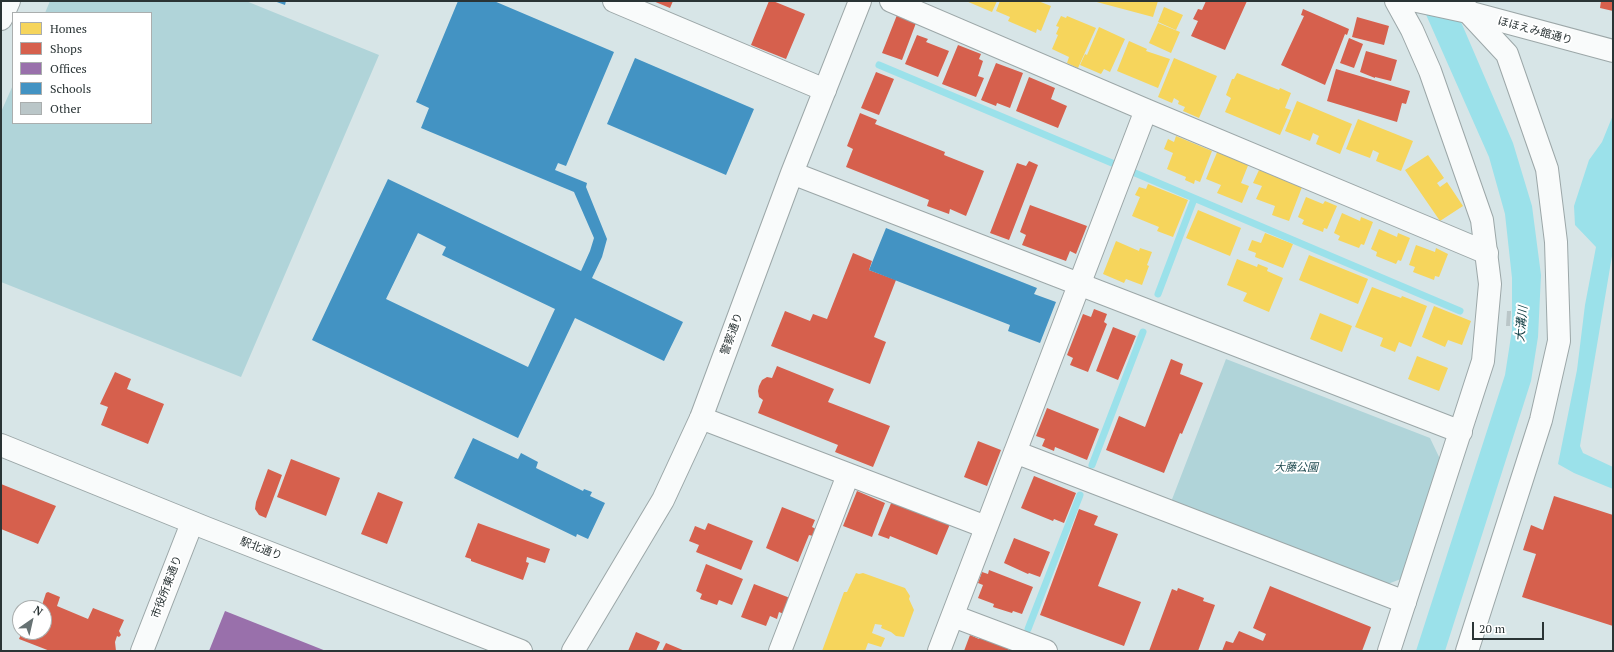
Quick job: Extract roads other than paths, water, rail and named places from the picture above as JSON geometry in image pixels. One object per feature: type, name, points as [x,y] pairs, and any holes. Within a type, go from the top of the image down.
[{"type":"street","points":[[1,19],[9,1]]},
{"type":"street","points":[[614,1],[825,90]]},
{"type":"street","name":"警察通り","points":[[573,651],[663,500],[701,418],[792,173],[860,1]]},
{"type":"street","points":[[891,1],[1487,253]]},
{"type":"street","points":[[1389,651],[1483,361],[1490,284],[1482,220],[1430,71],[1412,30],[1396,1]]},
{"type":"street","name":"ほほえみ館通り","points":[[1417,1],[1463,8],[1613,51]]},
{"type":"street","points":[[1463,8],[1507,54],[1547,169],[1556,242],[1559,341],[1541,420],[1467,651]]},
{"type":"street","points":[[939,651],[1146,110]]},
{"type":"street","points":[[792,173],[1461,432]]},
{"type":"street","points":[[701,418],[986,527]]},
{"type":"street","name":"駅北通り","points":[[1,445],[192,523],[521,651]]},
{"type":"street","points":[[1015,452],[1405,602]]},
{"type":"street","points":[[780,651],[848,475]]},
{"type":"street","name":"市役所東通り","points":[[142,651],[192,523]]},
{"type":"street","points":[[953,616],[1046,651]]},
{"type":"water","name":"大溝川","points":[[1420,1],[1452,1],[1513,143],[1532,206],[1541,275],[1538,337],[1531,381],[1445,651],[1416,651],[1505,375],[1512,330],[1512,278],[1505,214],[1489,157]]},
{"type":"water","points":[[1613,115],[1613,250],[1580,446],[1583,453],[1613,467],[1613,489],[1574,473],[1558,464],[1577,370],[1585,305],[1596,247],[1575,225],[1574,206],[1589,160],[1602,142]]},
{"type":"waterway","points":[[879,65],[1112,163]]},
{"type":"waterway","points":[[1135,173],[1460,311]]},
{"type":"waterway","points":[[1158,294],[1194,199]]},
{"type":"waterway","points":[[1092,465],[1143,332]]},
{"type":"waterway","points":[[1028,629],[1080,495]]},
{"type":"park label","name":"大藤公園","points":[[1296,468]]}]
